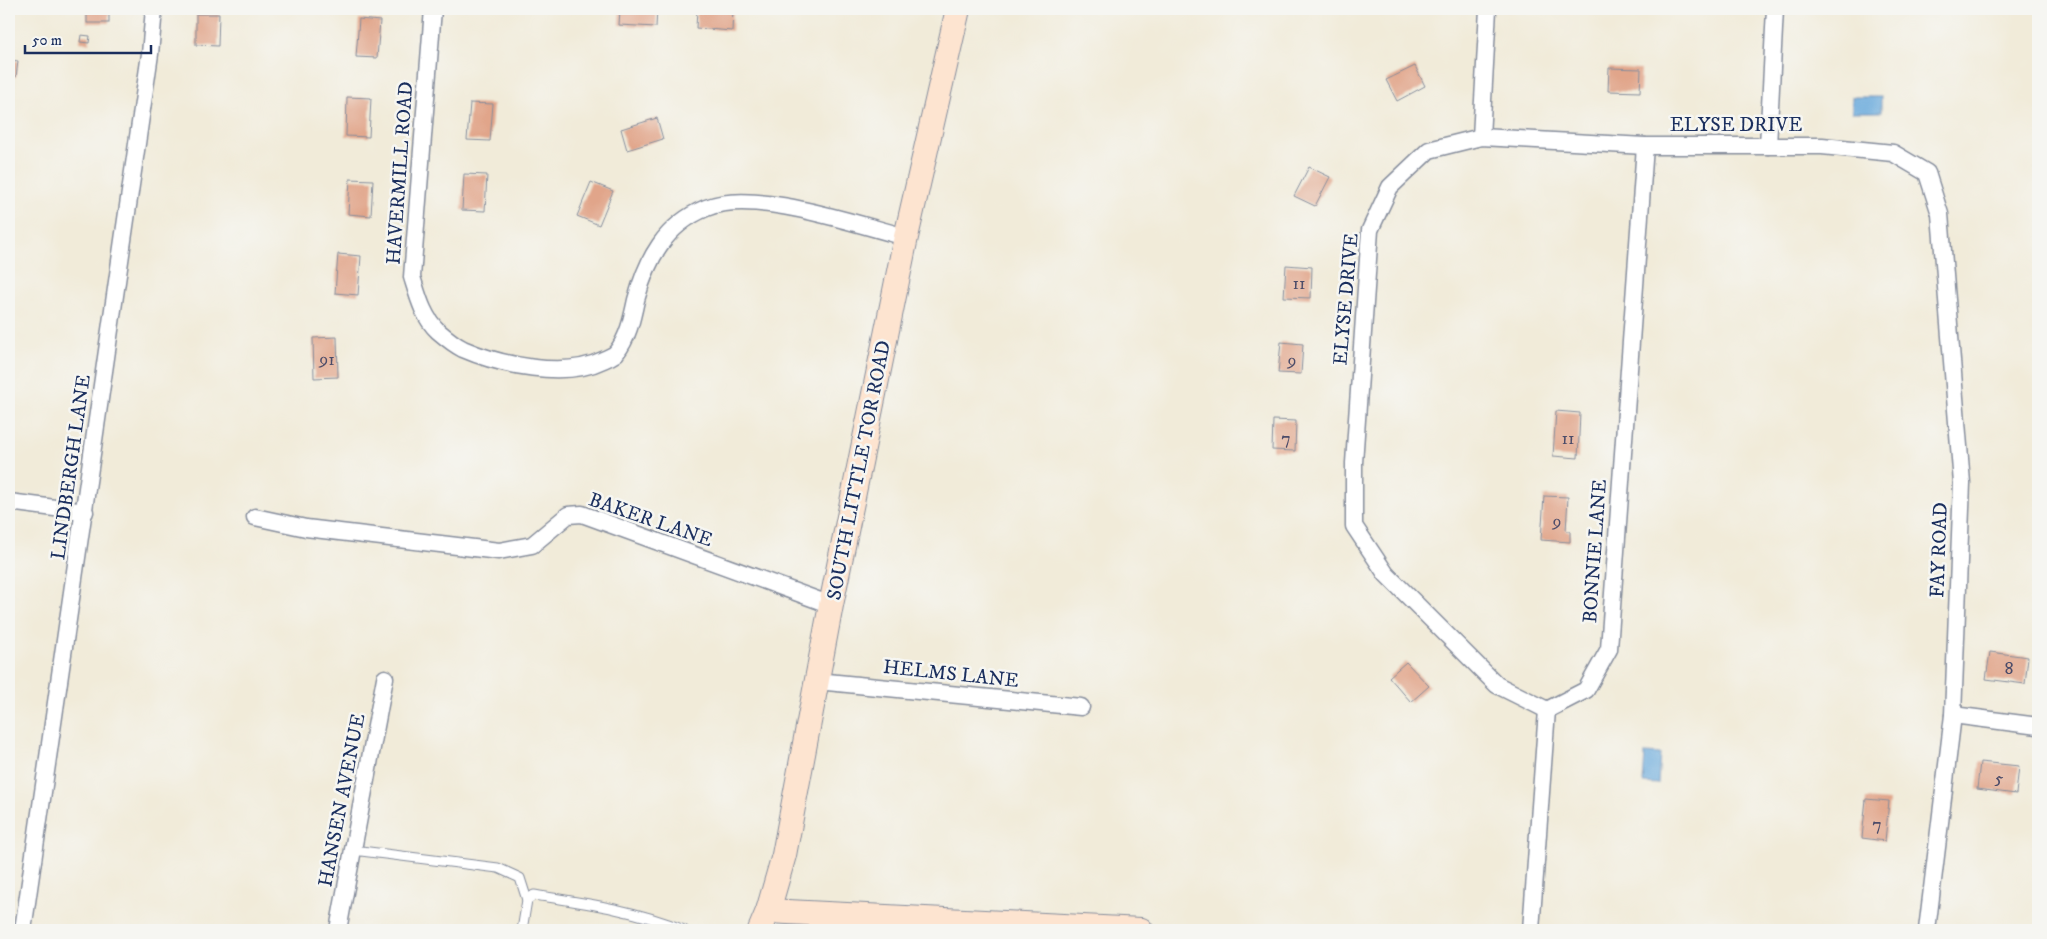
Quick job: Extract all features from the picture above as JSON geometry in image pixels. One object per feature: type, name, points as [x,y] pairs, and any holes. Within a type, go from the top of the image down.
[{"type":"street","name":"LINDBERGH LANE","points":[[23,930],[85,512],[150,54],[154,9]]},
{"type":"street","name":"HAVERMILL ROAD","points":[[433,9],[412,277],[420,306],[437,330],[461,348],[508,363],[568,370],[592,366],[615,354],[630,328],[643,273],[657,246],[678,223],[707,207],[744,200],[777,205],[906,237]]},
{"type":"street","name":"SOUTH LITTLE TOR ROAD","points":[[764,921],[784,855],[831,605],[906,237],[958,9]]},
{"type":"street","points":[[1481,137],[1488,9]]},
{"type":"street","points":[[1768,146],[1775,9]]},
{"type":"street","name":"ELYSE DRIVE","points":[[1547,710],[1497,685],[1386,574],[1354,526],[1354,463],[1370,230],[1390,187],[1429,150],[1481,137],[1645,146],[1822,146],[1893,153],[1927,173]]},
{"type":"street","name":"BONNIE LANE","points":[[1547,710],[1586,690],[1608,649],[1645,146]]},
{"type":"street","name":"FAY ROAD","points":[[1927,173],[1940,214],[1962,483],[1953,714],[1928,930]]},
{"type":"street","points":[[9,502],[85,512]]},
{"type":"street","name":"BAKER LANE","points":[[255,517],[306,528],[499,551],[532,546],[568,515],[582,514],[831,605]]},
{"type":"street","name":"HANSEN AVENUE","points":[[338,930],[385,678]]},
{"type":"street","name":"HELMS LANE","points":[[816,681],[1081,707]]},
{"type":"street","points":[[1531,930],[1547,710]]},
{"type":"street","points":[[1953,714],[2038,726]]},
{"type":"street","points":[[764,921],[1141,930]]},
{"type":"lane","points":[[353,850],[498,868],[520,878],[527,900],[522,930]]},
{"type":"lane","points":[[527,900],[534,894],[624,910],[684,930]]},
{"type":"water","points":[[1852,97],[1881,97],[1881,112],[1852,112]]},
{"type":"water","points":[[1645,753],[1660,754],[1658,784],[1643,783]]},
{"type":"building","points":[[87,9],[109,9],[109,23],[87,23]]},
{"type":"building","points":[[620,9],[657,9],[656,27],[619,25]]},
{"type":"building","points":[[697,9],[733,9],[732,31],[696,28]]},
{"type":"building","points":[[196,14],[219,14],[218,46],[196,45]]},
{"type":"building","points":[[359,19],[380,21],[377,58],[356,57]]},
{"type":"building","points":[[81,35],[90,36],[89,43],[80,42]]},
{"type":"building","points":[[9,60],[18,61],[16,77],[9,76]]},
{"type":"building","points":[[1415,66],[1425,86],[1397,101],[1386,80]]},
{"type":"building","points":[[1609,68],[1641,69],[1640,92],[1608,91]]},
{"type":"building","points":[[347,97],[371,98],[369,137],[346,136]]},
{"type":"building","points":[[470,103],[493,104],[490,141],[467,140]]},
{"type":"building","points":[[657,118],[663,139],[627,150],[621,129]]},
{"type":"building","points":[[1309,167],[1330,177],[1315,206],[1294,196]]},
{"type":"building","points":[[464,174],[487,175],[485,211],[462,210]]},
{"type":"building","points":[[350,179],[373,180],[371,216],[348,214]]},
{"type":"building","points":[[591,182],[613,191],[599,225],[577,216]]},
{"type":"building","points":[[338,254],[361,256],[358,295],[335,293]]},
{"type":"building","points":[[1286,265],[1312,267],[1311,298],[1284,297]]},
{"type":"building","points":[[337,337],[338,377],[314,378],[313,338]]},
{"type":"building","points":[[1281,342],[1303,344],[1301,374],[1278,373]]},
{"type":"building","points":[[1556,411],[1580,413],[1578,458],[1553,456]]},
{"type":"building","points":[[1273,420],[1296,421],[1295,451],[1272,450]]},
{"type":"building","points":[[1544,496],[1568,497],[1566,531],[1570,531],[1570,542],[1541,540]]},
{"type":"building","points":[[1990,652],[2028,657],[2025,684],[1986,679]]},
{"type":"building","points":[[1406,662],[1429,686],[1411,702],[1389,677]]},
{"type":"building","points":[[1980,762],[2019,766],[2016,794],[1977,789]]},
{"type":"building","points":[[1866,799],[1889,801],[1885,841],[1862,838]]}]
